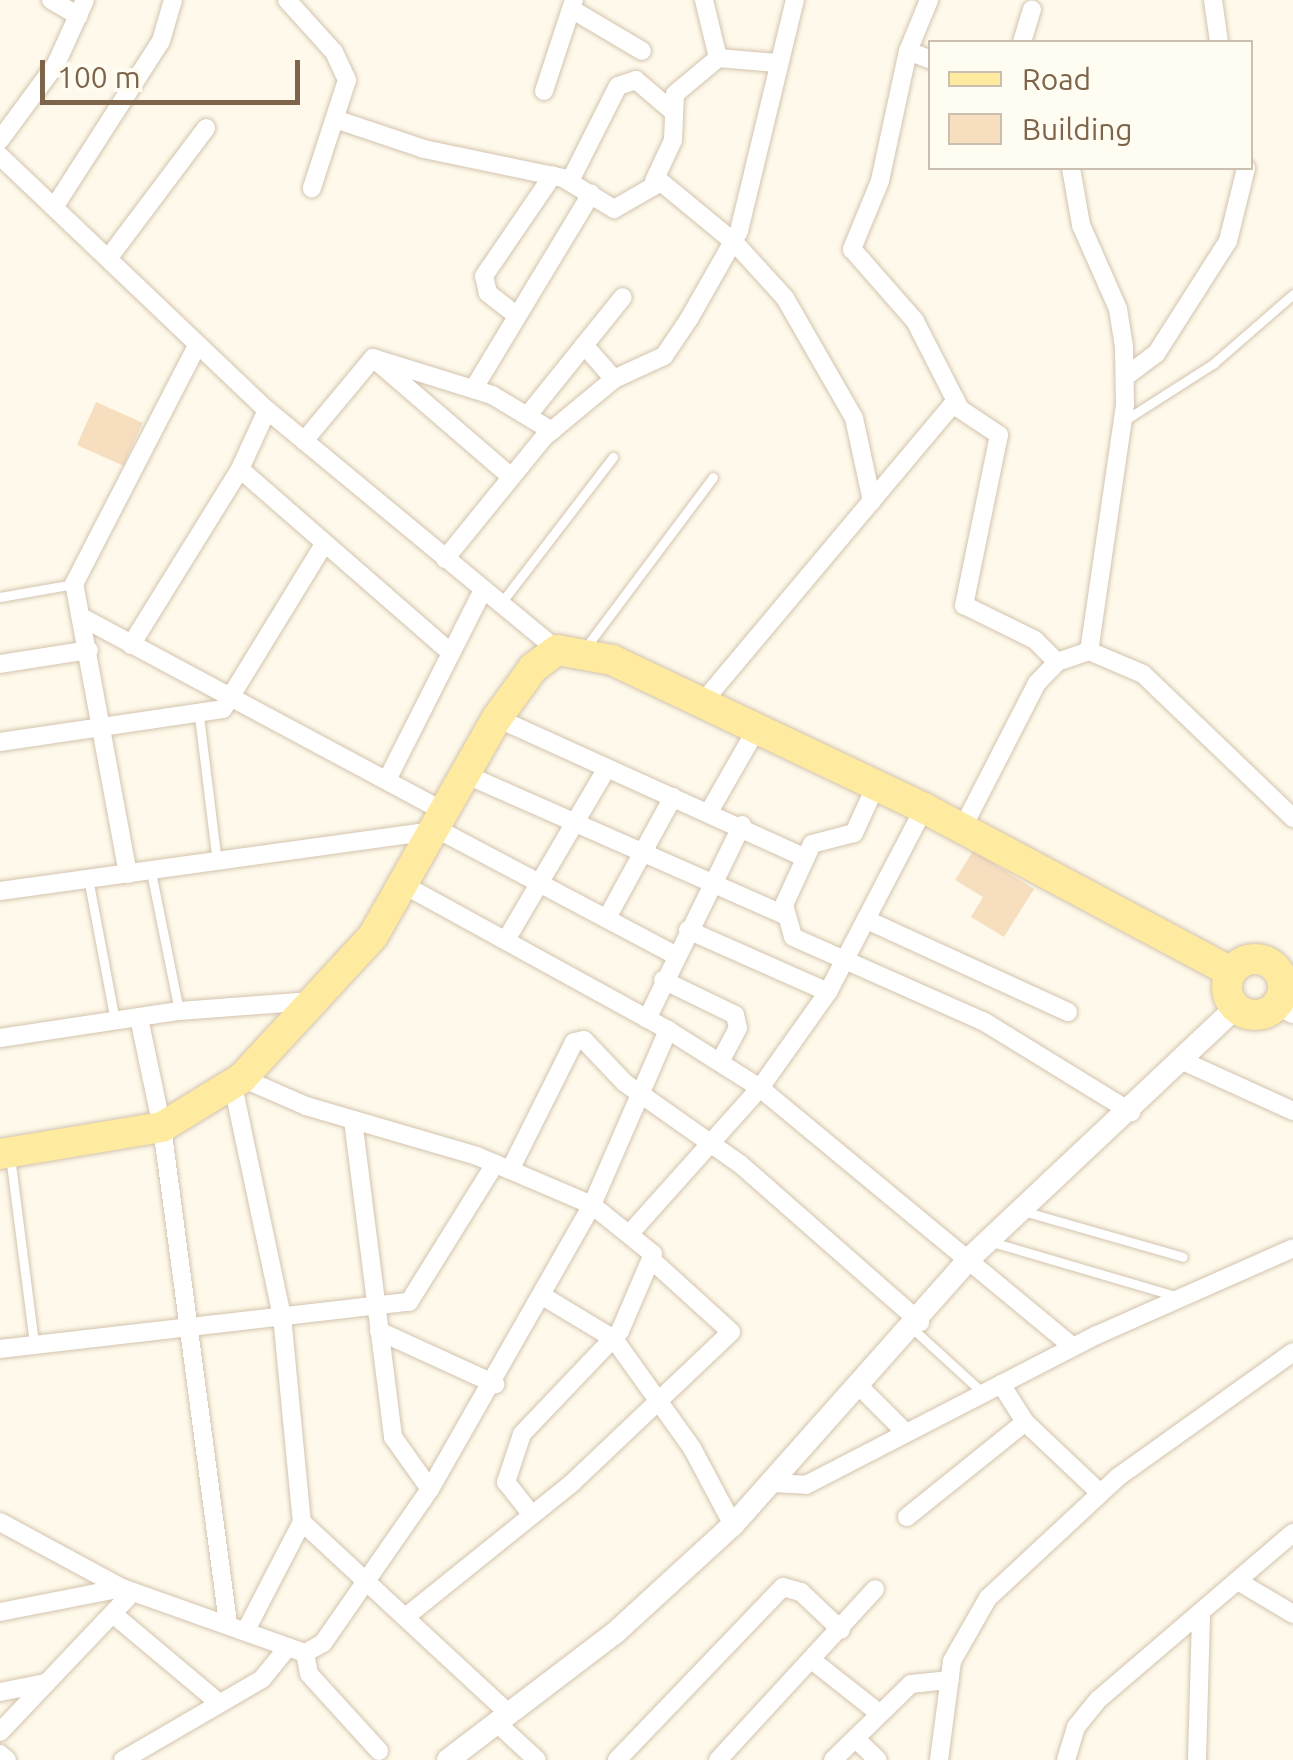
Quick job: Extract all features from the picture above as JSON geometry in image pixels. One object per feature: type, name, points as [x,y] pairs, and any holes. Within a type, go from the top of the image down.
[{"type":"main road","points":[[5,1154],[162,1127],[237,1082],[321,1000],[406,886],[497,718],[532,668],[571,650],[702,702],[963,827],[1231,972]]},
{"type":"main road","points":[[1253,958],[1284,960],[1285,1008],[1262,1014],[1236,1007],[1228,994],[1231,972],[1253,958]]},
{"type":"street","points":[[0,140],[56,64],[82,8],[51,0]]},
{"type":"street","points":[[55,206],[161,42],[173,0]]},
{"type":"street","points":[[287,0],[342,66],[347,92],[312,188]]},
{"type":"street","points":[[704,0],[718,58]]},
{"type":"street","points":[[445,558],[508,474],[552,431],[614,379],[664,356],[735,243],[795,0]]},
{"type":"street","points":[[929,0],[908,51],[880,181],[851,240],[915,321],[956,400],[999,435],[964,605],[1035,640],[1057,662]]},
{"type":"street","points":[[1213,0],[1220,40]]},
{"type":"street","points":[[544,91],[574,5],[642,50]]},
{"type":"street","points":[[1023,40],[1032,10]]},
{"type":"street","points":[[908,51],[928,59]]},
{"type":"street","points":[[338,120],[424,149],[562,178],[620,210],[654,181],[673,140],[670,108],[675,94],[718,58],[777,64]]},
{"type":"street","points":[[516,315],[488,292],[484,276],[562,178],[618,86],[636,80],[670,108]]},
{"type":"street","points":[[110,256],[206,128]]},
{"type":"street","points":[[0,156],[110,256],[197,346],[267,410],[483,590],[571,650]]},
{"type":"street","points":[[1071,170],[1081,225],[1118,310],[1125,377],[1123,421],[1089,650]]},
{"type":"street","points":[[1125,377],[1156,354],[1228,240],[1246,170]]},
{"type":"street","points":[[654,181],[735,243],[785,298],[854,418],[872,501]]},
{"type":"street","points":[[474,388],[591,194]]},
{"type":"street","points":[[528,415],[623,296]]},
{"type":"street","points":[[584,345],[614,379]]},
{"type":"street","points":[[128,874],[98,724],[85,620],[74,584],[197,346]]},
{"type":"street","points":[[373,358],[474,388],[552,431]]},
{"type":"street","points":[[304,441],[373,358]]},
{"type":"street","points":[[373,358],[508,474]]},
{"type":"street","points":[[702,702],[956,400]]},
{"type":"street","points":[[131,645],[240,469],[267,410]]},
{"type":"street","points":[[240,469],[322,546],[451,653]]},
{"type":"street","points":[[0,742],[98,724],[198,716],[233,699],[322,546]]},
{"type":"street","points":[[387,780],[483,590]]},
{"type":"street","points":[[85,620],[387,780],[443,822],[541,884],[675,955]]},
{"type":"street","points":[[0,664],[89,650]]},
{"type":"street","points":[[963,827],[1037,683],[1057,662],[1089,650],[1143,674],[1293,818]]},
{"type":"street","points":[[497,718],[806,858]]},
{"type":"street","points":[[709,812],[756,730]]},
{"type":"street","points":[[506,940],[607,768]]},
{"type":"street","points":[[467,775],[710,886],[784,915],[802,944],[983,1021],[1131,1112]]},
{"type":"street","points":[[784,915],[806,858],[820,838],[854,833],[876,786]]},
{"type":"street","points":[[607,918],[672,797]]},
{"type":"street","points":[[632,1231],[760,1088],[828,992],[924,808]]},
{"type":"street","points":[[0,891],[217,862],[443,822]]},
{"type":"street","points":[[647,1018],[742,826]]},
{"type":"street","points":[[406,886],[722,1058],[970,1258],[1073,1347]]},
{"type":"street","points":[[866,920],[1068,1012]]},
{"type":"street","points":[[688,930],[828,992]]},
{"type":"street","points":[[663,980],[736,1015],[738,1028],[722,1058]]},
{"type":"street","points":[[0,1038],[180,1010],[321,1000]]},
{"type":"street","points":[[448,1760],[615,1633],[733,1525],[917,1326],[970,1258],[1131,1112],[1236,1007]]},
{"type":"street","points":[[139,1018],[162,1127],[228,1622]]},
{"type":"street","points":[[123,1760],[262,1678],[296,1650],[323,1643],[430,1490],[495,1384],[592,1205],[668,1030]]},
{"type":"street","points":[[0,1350],[189,1324],[375,1309],[419,1293],[502,1167],[579,1039],[640,1094],[712,1142],[917,1326]]},
{"type":"street","points":[[1183,1061],[1293,1111]]},
{"type":"street","points":[[246,1630],[302,1522],[282,1316],[237,1082],[502,1167],[592,1205],[632,1231],[654,1262],[730,1332],[661,1401],[532,1515],[408,1615]]},
{"type":"street","points":[[353,1120],[375,1309],[398,1450],[430,1490]]},
{"type":"street","points":[[772,1483],[806,1485],[1073,1347],[1293,1248]]},
{"type":"street","points":[[532,1515],[506,1482],[522,1434],[614,1339],[654,1262]]},
{"type":"street","points":[[541,1295],[614,1339],[661,1401],[733,1525]]},
{"type":"street","points":[[378,1330],[495,1384]]},
{"type":"street","points":[[939,1760],[950,1680],[960,1643],[988,1598],[1100,1494],[1293,1352]]},
{"type":"street","points":[[860,1387],[906,1433]]},
{"type":"street","points":[[992,1388],[1100,1494]]},
{"type":"street","points":[[907,1517],[1026,1422]]},
{"type":"street","points":[[0,1522],[127,1590],[228,1622],[296,1650],[309,1674],[379,1752]]},
{"type":"street","points":[[302,1522],[408,1615],[537,1760]]},
{"type":"street","points":[[1066,1760],[1076,1727],[1099,1700],[1241,1583],[1293,1533]]},
{"type":"street","points":[[1241,1583],[1293,1614]]},
{"type":"street","points":[[616,1760],[784,1587],[800,1592],[841,1630]]},
{"type":"street","points":[[718,1760],[813,1661],[875,1589]]},
{"type":"street","points":[[0,1612],[127,1590]]},
{"type":"street","points":[[0,1732],[113,1614],[127,1590]]},
{"type":"street","points":[[113,1614],[219,1704]]},
{"type":"street","points":[[1197,1760],[1201,1617]]},
{"type":"street","points":[[813,1661],[880,1714]]},
{"type":"street","points":[[833,1760],[910,1684],[950,1680]]},
{"type":"street","points":[[0,1692],[46,1683]]},
{"type":"street","points":[[856,1738],[878,1760]]},
{"type":"street","points":[[0,1754],[7,1760]]},
{"type":"lane","points":[[1123,421],[1214,363],[1293,294]]},
{"type":"lane","points":[[501,603],[613,457]]},
{"type":"lane","points":[[571,650],[713,477]]},
{"type":"lane","points":[[0,597],[74,584]]},
{"type":"lane","points":[[198,716],[217,862]]},
{"type":"lane","points":[[151,872],[180,1010]]},
{"type":"lane","points":[[88,878],[115,1021]]},
{"type":"lane","points":[[5,1154],[34,1344]]},
{"type":"lane","points":[[1020,1210],[1184,1257]]},
{"type":"lane","points":[[989,1240],[1182,1298]]},
{"type":"lane","points":[[917,1326],[992,1388]]},
{"type":"building","points":[[96,402],[143,423],[123,466],[77,445]]},
{"type":"building","points":[[973,851],[1034,889],[1004,937],[971,917],[983,897],[955,880]]}]
